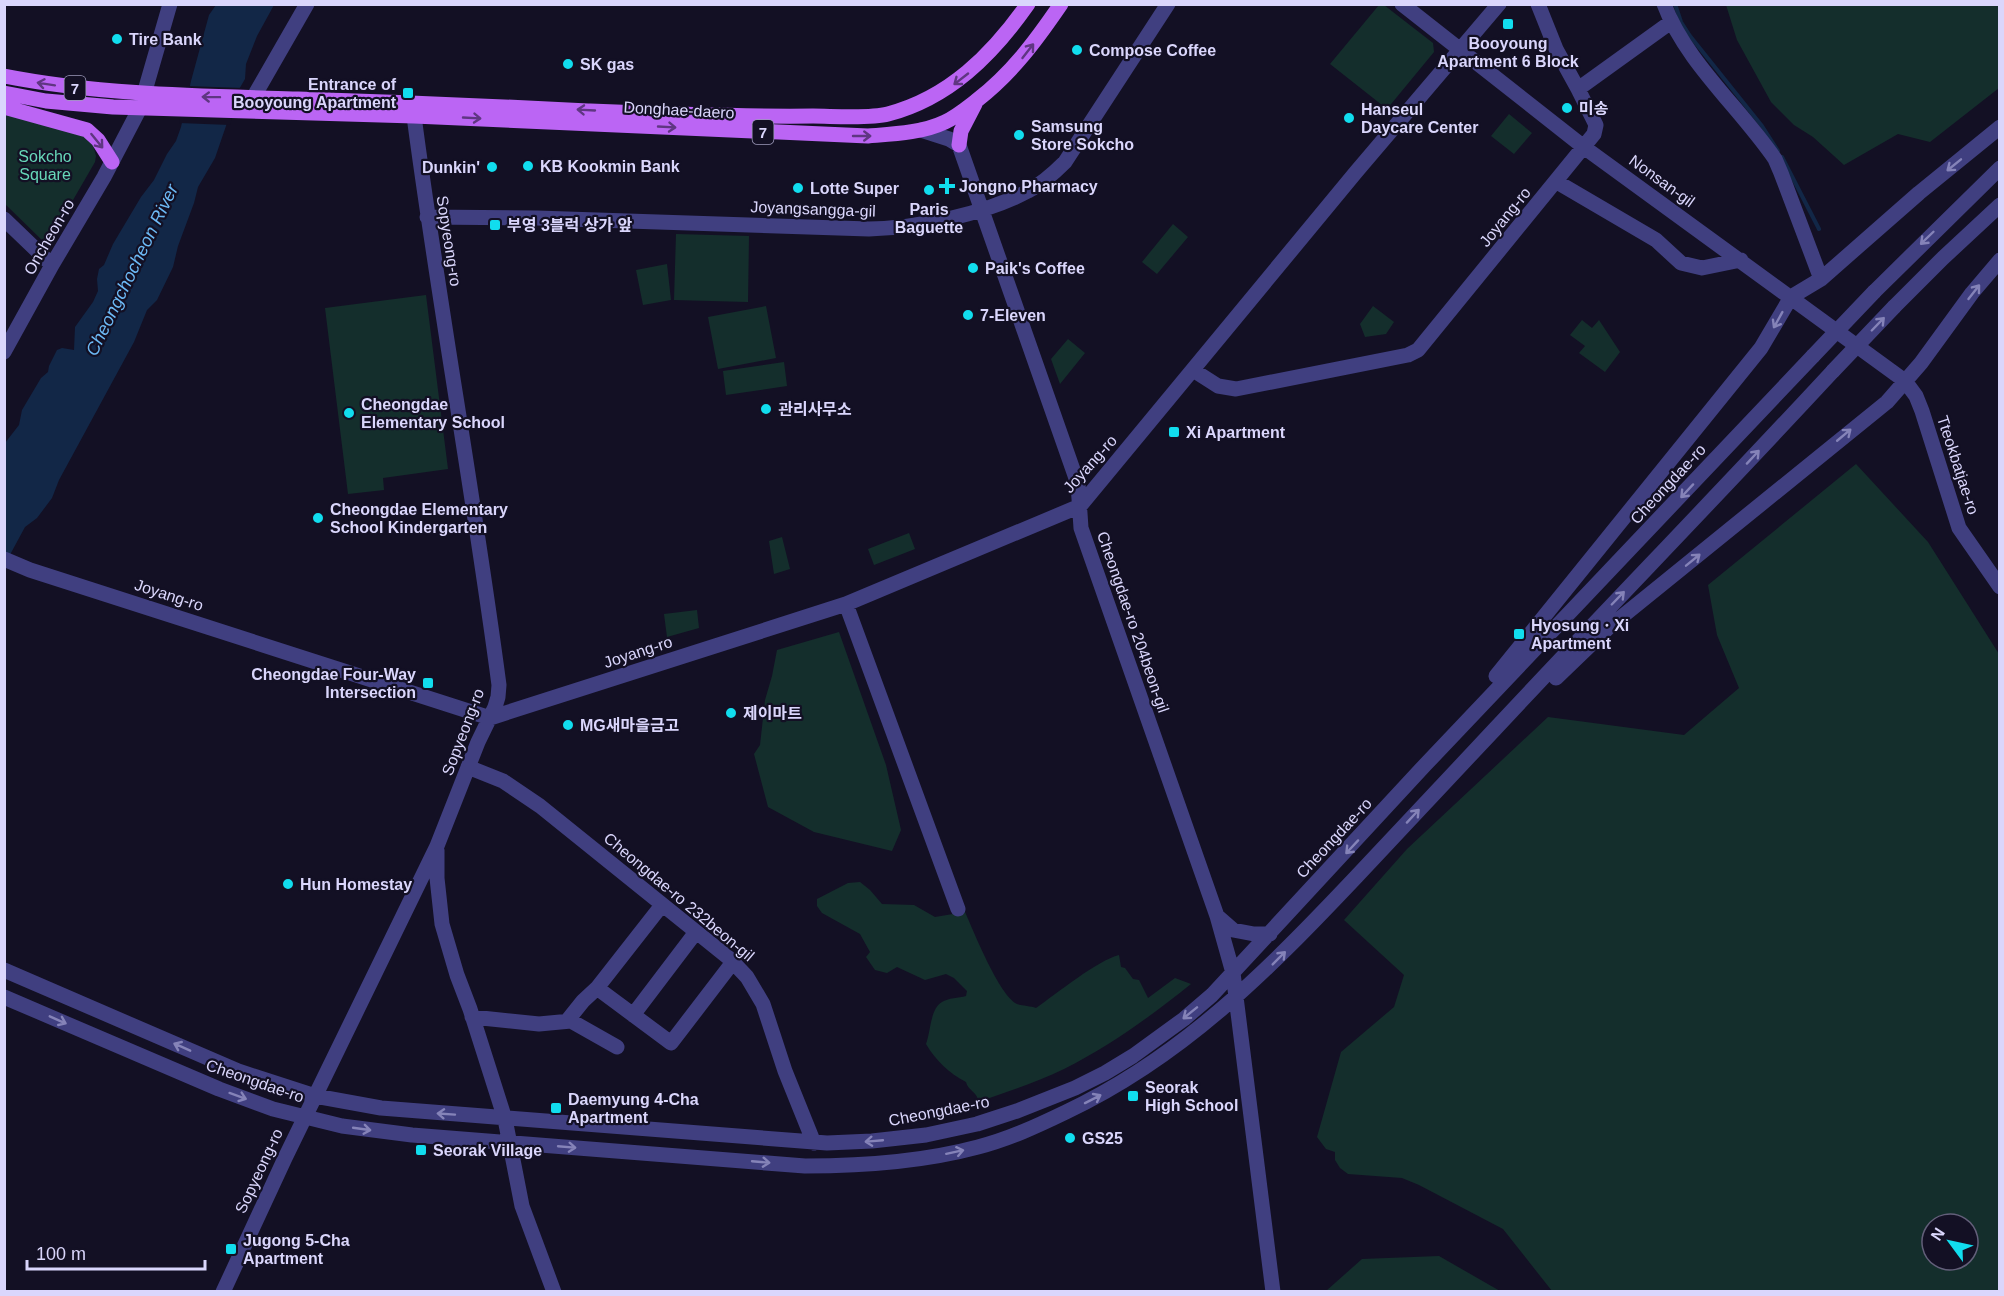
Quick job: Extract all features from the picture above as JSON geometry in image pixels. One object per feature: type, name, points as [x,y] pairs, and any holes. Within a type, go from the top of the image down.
[{"type":"main road","name":"Donghae-daero","points":[[248,102],[413,109],[726,117],[885,115],[918,104],[950,87],[975,67],[1002,39],[1028,4]]},
{"type":"main road","name":"Donghae-daero","points":[[413,109],[839,135],[868,136],[921,130],[945,122],[994,87],[1018,64],[1061,4]]},
{"type":"main road","name":"7","points":[[4,76],[60,86],[146,93],[172,103]]},
{"type":"main road","name":"7","points":[[4,93],[46,101],[140,108],[172,103],[248,102]]},
{"type":"main road","points":[[959,146],[961,131],[979,99]]},
{"type":"main road","points":[[4,107],[87,130],[98,140],[112,162]]},
{"type":"street","name":"Oncheon-ro","points":[[4,352],[112,162],[140,108],[170,4]]},
{"type":"street","points":[[248,102],[307,4]]},
{"type":"street","name":"Joyangsangga-gil","points":[[427,217],[554,218],[869,229],[918,225],[982,209],[1028,191],[1053,174],[1065,162],[1168,4]]},
{"type":"street","name":"Nonsan-gil","points":[[1402,4],[1585,148],[1905,381]]},
{"type":"street","name":"Joyang-ro","points":[[4,559],[30,570],[490,718],[846,604],[1080,506],[1499,4]]},
{"type":"street","points":[[1538,4],[1557,49],[1578,89],[1671,22]]},
{"type":"street","points":[[1664,4],[1671,22],[1695,57],[1775,159],[1821,279]]},
{"type":"street","name":"Joyang-ro","points":[[1193,370],[1218,386],[1236,389],[1413,353],[1422,346],[1585,148],[1596,131],[1596,125],[1578,89]]},
{"type":"street","name":"Sopyeong-ro","points":[[223,1292],[304,1118],[437,846],[498,697],[499,685],[427,217],[413,109]]},
{"type":"street","points":[[1425,765],[1761,348],[1791,297],[1821,279],[1919,193],[2000,127]]},
{"type":"street","points":[[921,130],[949,139],[959,146]]},
{"type":"street","name":"Cheongdae-ro 204beon-gil","points":[[959,146],[1078,483],[1081,528],[1217,916],[1233,973],[1236,998]]},
{"type":"street","name":"Cheongdae-ro","points":[[4,970],[238,1071],[315,1096],[396,1111],[814,1143],[856,1143],[926,1135],[977,1124],[1033,1105],[1090,1081],[1133,1056],[1198,1007],[1270,934],[1425,765],[1874,292],[2000,168]]},
{"type":"street","points":[[1557,182],[1656,240],[1682,263],[1702,268],[1741,261]]},
{"type":"street","name":"Cheongdae-ro","points":[[4,997],[219,1089],[273,1109],[342,1126],[378,1131],[804,1166],[894,1162],[938,1156],[980,1147],[1015,1136],[1102,1094],[1143,1069],[1189,1038],[1236,998],[1298,939],[1894,307],[2000,205]]},
{"type":"street","points":[[4,219],[52,265]]},
{"type":"street","points":[[1446,780],[1605,632],[1887,402],[1921,363],[1972,293],[2000,260]]},
{"type":"street","name":"Tteokbatjae-ro","points":[[1905,381],[1916,396],[1922,411],[1959,528],[2000,587]]},
{"type":"street","points":[[846,604],[958,909]]},
{"type":"street","name":"Cheongdae-ro 232beon-gil","points":[[468,767],[503,781],[540,806],[733,962],[747,977],[763,1004],[785,1071],[814,1143]]},
{"type":"street","points":[[437,846],[436,878],[442,924],[505,1119],[522,1206],[554,1292]]},
{"type":"street","points":[[567,1022],[583,1001],[597,988],[662,905]]},
{"type":"street","points":[[1217,916],[1233,930],[1270,934]]},
{"type":"street","points":[[633,1015],[696,932]]},
{"type":"street","points":[[597,988],[671,1043],[733,962]]},
{"type":"street","points":[[1236,998],[1273,1292]]},
{"type":"street","points":[[472,1017],[539,1024],[570,1021],[617,1047]]},
{"type":"street","points":[[1033,1105],[1040,1125]]},
{"type":"green space","points":[[1379,5],[1384,5],[1433,43],[1434,52],[1387,109],[1330,64]]},
{"type":"green space","points":[[1726,5],[1999,5],[1999,88],[1930,142],[1898,134],[1844,165],[1813,137],[1794,125],[1771,102],[1737,40]]},
{"type":"green space","name":"Sokcho Square","points":[[4,112],[82,133],[93,145],[95,162],[47,245],[5,204]]},
{"type":"green space","points":[[1509,114],[1532,133],[1514,154],[1491,136]]},
{"type":"green space","points":[[1173,224],[1188,237],[1157,274],[1142,262]]},
{"type":"green space","points":[[676,234],[749,236],[748,302],[674,300]]},
{"type":"green space","points":[[667,264],[671,300],[643,305],[636,270]]},
{"type":"green space","points":[[426,295],[448,469],[383,478],[384,490],[348,494],[325,308]]},
{"type":"green space","points":[[766,306],[776,358],[718,369],[708,317]]},
{"type":"green space","points":[[1373,306],[1394,322],[1386,334],[1365,337],[1360,324]]},
{"type":"green space","points":[[1582,320],[1592,328],[1599,320],[1620,352],[1605,372],[1579,353],[1585,346],[1570,335]]},
{"type":"green space","points":[[1068,339],[1085,353],[1060,384],[1051,359]]},
{"type":"green space","points":[[784,362],[787,386],[726,395],[723,371]]},
{"type":"green space","points":[[1856,464],[1928,542],[1999,654],[1999,1291],[1552,1291],[1503,1229],[1402,1178],[1348,1174],[1335,1160],[1335,1152],[1326,1149],[1317,1137],[1341,1052],[1394,1007],[1404,975],[1344,920],[1407,849],[1548,717],[1684,735],[1739,688],[1717,635],[1708,585]]},
{"type":"green space","points":[[909,533],[915,549],[874,565],[868,549]]},
{"type":"green space","points":[[782,537],[790,569],[774,574],[769,541]]},
{"type":"green space","points":[[697,610],[699,628],[667,637],[664,614]]},
{"type":"green space","points":[[839,632],[886,765],[901,830],[892,851],[814,832],[768,807],[754,754],[760,745],[765,700],[777,650]]},
{"type":"green space","points":[[860,882],[882,904],[914,905],[935,917],[965,912],[995,976],[1017,1004],[1036,1008],[1089,970],[1119,955],[1121,967],[1125,968],[1133,979],[1139,980],[1148,998],[1175,978],[1191,984],[1161,1008],[1098,1051],[1044,1078],[981,1101],[966,1082],[954,1075],[939,1061],[926,1044],[933,1015],[938,1005],[947,1000],[966,996],[967,991],[954,978],[946,974],[925,980],[897,967],[887,973],[875,970],[866,957],[870,952],[860,934],[822,913],[817,906],[817,899],[848,883]]},
{"type":"green space","points":[[1439,1256],[1500,1291],[1326,1291],[1362,1259]]},
{"type":"water","name":"Cheongchocheon River","points":[[216,5],[274,5],[257,36],[246,64],[245,79],[238,91],[215,158],[198,187],[173,267],[157,300],[147,310],[134,342],[59,480],[52,498],[37,518],[25,527],[5,564],[5,443],[19,425],[22,410],[41,378],[48,372],[57,350],[62,348],[74,350],[75,327],[98,291],[99,269],[104,265],[113,244],[176,141],[209,15]]},
{"type":"pier","points":[[187,86],[243,88],[230,125],[179,123]]},
{"type":"waterway","points":[[1675,4],[1681,22],[1690,36],[1762,126],[1778,151]]},
{"type":"waterway","points":[[1782,157],[1819,229]]},
{"type":"place","name":"Booyoung Apartment 6 Block","points":[[1508,24]]},
{"type":"place","name":"Tire Bank","points":[[117,39]]},
{"type":"place","name":"Compose Coffee","points":[[1077,50]]},
{"type":"place","name":"SK gas","points":[[568,64]]},
{"type":"place","name":"Entrance of Booyoung Apartment","points":[[408,93]]},
{"type":"place","name":"미송","points":[[1567,108]]},
{"type":"place","name":"Hanseul Daycare Center","points":[[1349,118]]},
{"type":"place","name":"Samsung Store Sokcho","points":[[1019,135]]},
{"type":"place","name":"KB Kookmin Bank","points":[[528,166]]},
{"type":"place","name":"Dunkin'","points":[[492,167]]},
{"type":"place","name":"Jongno Pharmacy","points":[[947,186]]},
{"type":"place","name":"Lotte Super","points":[[798,188]]},
{"type":"place","name":"Paris Baguette","points":[[929,190]]},
{"type":"place","name":"부영 3블럭 상가 앞","points":[[495,225]]},
{"type":"place","name":"Paik's Coffee","points":[[973,268]]},
{"type":"place","name":"7-Eleven","points":[[968,315]]},
{"type":"place","name":"관리사무소","points":[[766,409]]},
{"type":"place","name":"Cheongdae Elementary School","points":[[349,413]]},
{"type":"place","name":"Xi Apartment","points":[[1174,432]]},
{"type":"place","name":"Cheongdae Elementary School Kindergarten","points":[[318,518]]},
{"type":"place","name":"HyosungㆍXi Apartment","points":[[1519,634]]},
{"type":"place","name":"Cheongdae Four-Way Intersection","points":[[428,683]]},
{"type":"place","name":"제이마트","points":[[731,713]]},
{"type":"place","name":"MG새마을금고","points":[[568,725]]},
{"type":"place","name":"Hun Homestay","points":[[288,884]]},
{"type":"place","name":"Seorak High School","points":[[1133,1096]]},
{"type":"place","name":"Daemyung 4-Cha Apartment","points":[[556,1108]]},
{"type":"place","name":"GS25","points":[[1070,1138]]},
{"type":"place","name":"Seorak Village","points":[[421,1150]]},
{"type":"place","name":"Jugong 5-Cha Apartment","points":[[231,1249]]}]
